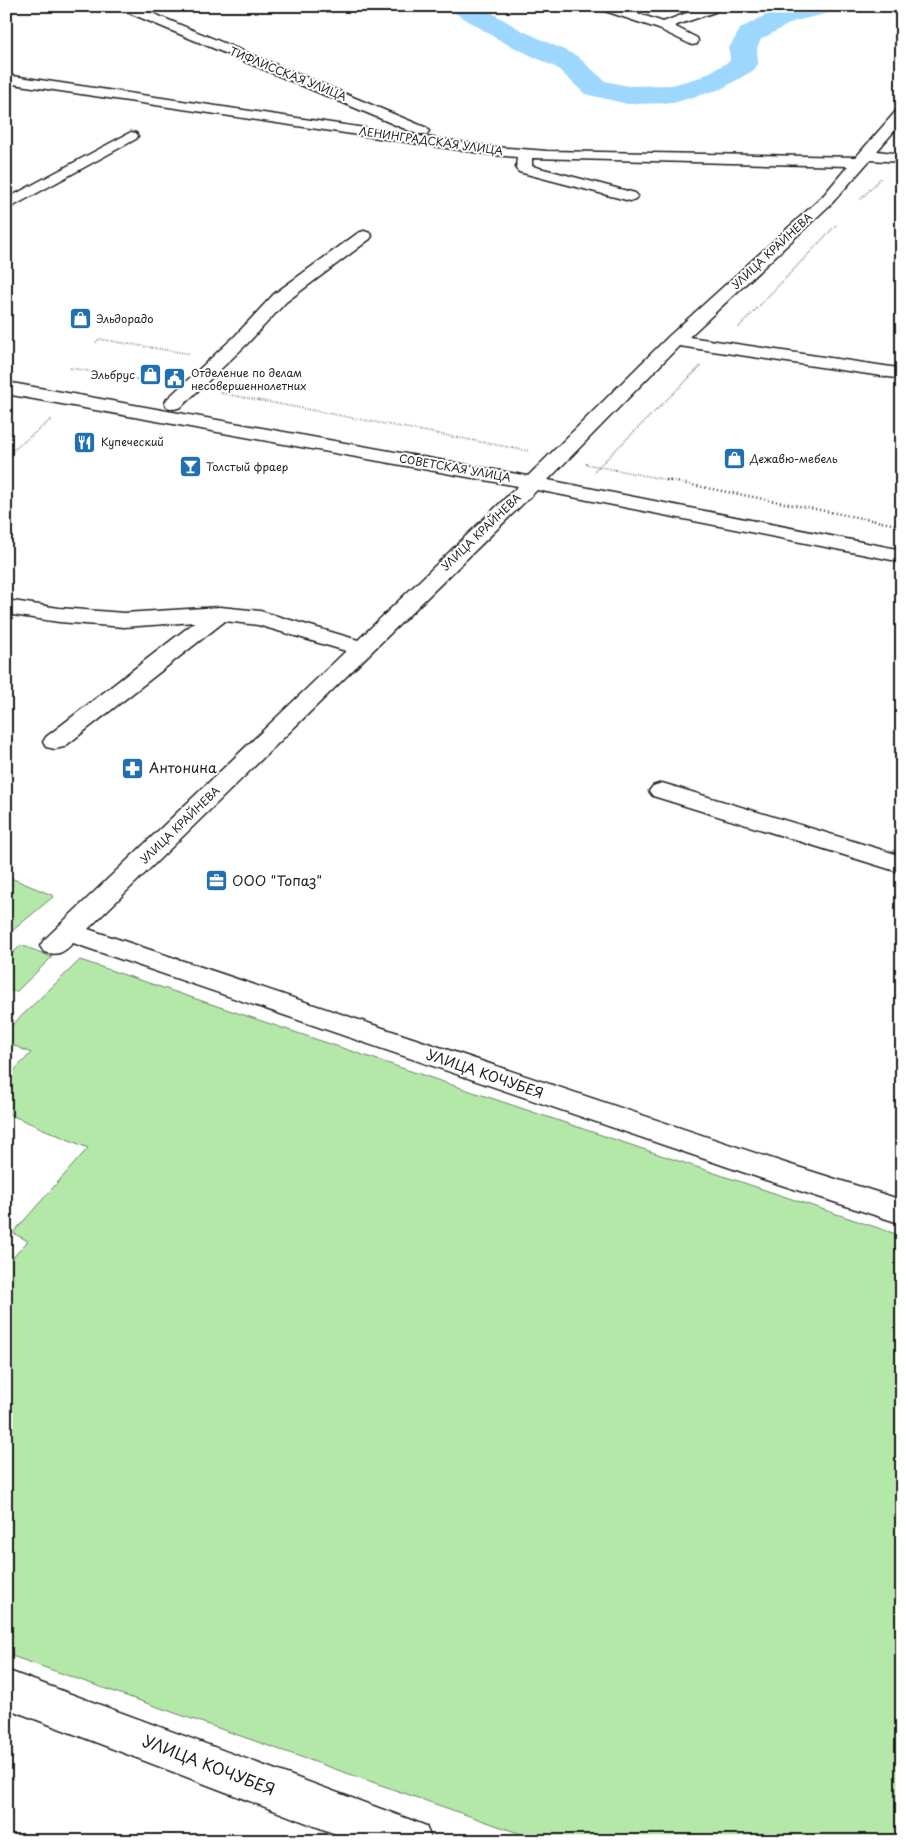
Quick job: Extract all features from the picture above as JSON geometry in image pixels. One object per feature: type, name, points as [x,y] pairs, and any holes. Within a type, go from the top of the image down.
[{"type":"street","name":"ТИФЛИССКАЯ УЛИЦА","points":[[124,6],[399,120],[451,144]]},
{"type":"street","points":[[603,6],[664,26],[692,41]]},
{"type":"street","points":[[664,26],[711,9],[711,6]]},
{"type":"street","name":"ЛЕНИНГРАДСКАЯ УЛИЦА","points":[[6,79],[525,154],[902,158]]},
{"type":"street","name":"УЛИЦА КРАЙНЕВА","points":[[61,939],[545,470],[675,340],[827,200],[868,158],[902,113]]},
{"type":"street","points":[[6,205],[131,136]]},
{"type":"street","points":[[525,154],[524,169],[630,196]]},
{"type":"street","points":[[174,403],[221,359],[280,298],[364,236]]},
{"type":"street","points":[[675,340],[898,374]]},
{"type":"street","name":"СОВЕТСКАЯ УЛИЦА","points":[[6,375],[174,403],[545,470],[902,539]]},
{"type":"street","name":"СОВЕТСКАЯ УЛИЦА","points":[[6,388],[545,470],[902,556]]},
{"type":"street","points":[[6,606],[59,615],[124,620],[220,614],[260,618],[362,648]]},
{"type":"street","points":[[55,742],[220,614]]},
{"type":"street","points":[[662,790],[902,865]]},
{"type":"street","name":"УЛИЦА КОЧУБЕЯ","points":[[61,939],[902,1212]]},
{"type":"street","name":"УЛИЦА КОЧУБЕЯ","points":[[6,1689],[411,1841]]},
{"type":"path","points":[[96,342],[99,339],[221,359]]},
{"type":"path","points":[[135,350],[139,346]]},
{"type":"path","points":[[70,368],[190,388],[534,452],[545,470],[902,526]]},
{"type":"path","points":[[6,456],[57,415]]},
{"type":"green space","points":[[6,876],[54,896],[6,936]]},
{"type":"green space","points":[[21,945],[52,957],[16,992],[6,988],[6,960]]},
{"type":"green space","points":[[80,960],[902,1236],[902,1841],[541,1841],[6,1654],[6,1265],[28,1241],[13,1233],[88,1148],[6,1113],[6,1079],[31,1053],[6,1042],[6,1031]]},
{"type":"waterway","points":[[461,6],[512,36],[567,62],[595,88],[628,95],[673,94],[711,83],[744,64],[743,48],[750,34],[787,15],[829,6]]},
{"type":"place","name":"Эльдорадо","points":[[80,319]]},
{"type":"place","name":"Эльбрус","points":[[151,375]]},
{"type":"place","name":"Отделение по делам несовершеннолетних","points":[[175,379]]},
{"type":"place","name":"Купеческий","points":[[85,442]]},
{"type":"place","name":"Дежавю-мебель","points":[[734,459]]},
{"type":"place","name":"Толстый фраер","points":[[190,467]]},
{"type":"place","name":"Антонина","points":[[133,768]]},
{"type":"place","name":"ООО \"Топаз\"","points":[[216,881]]}]
